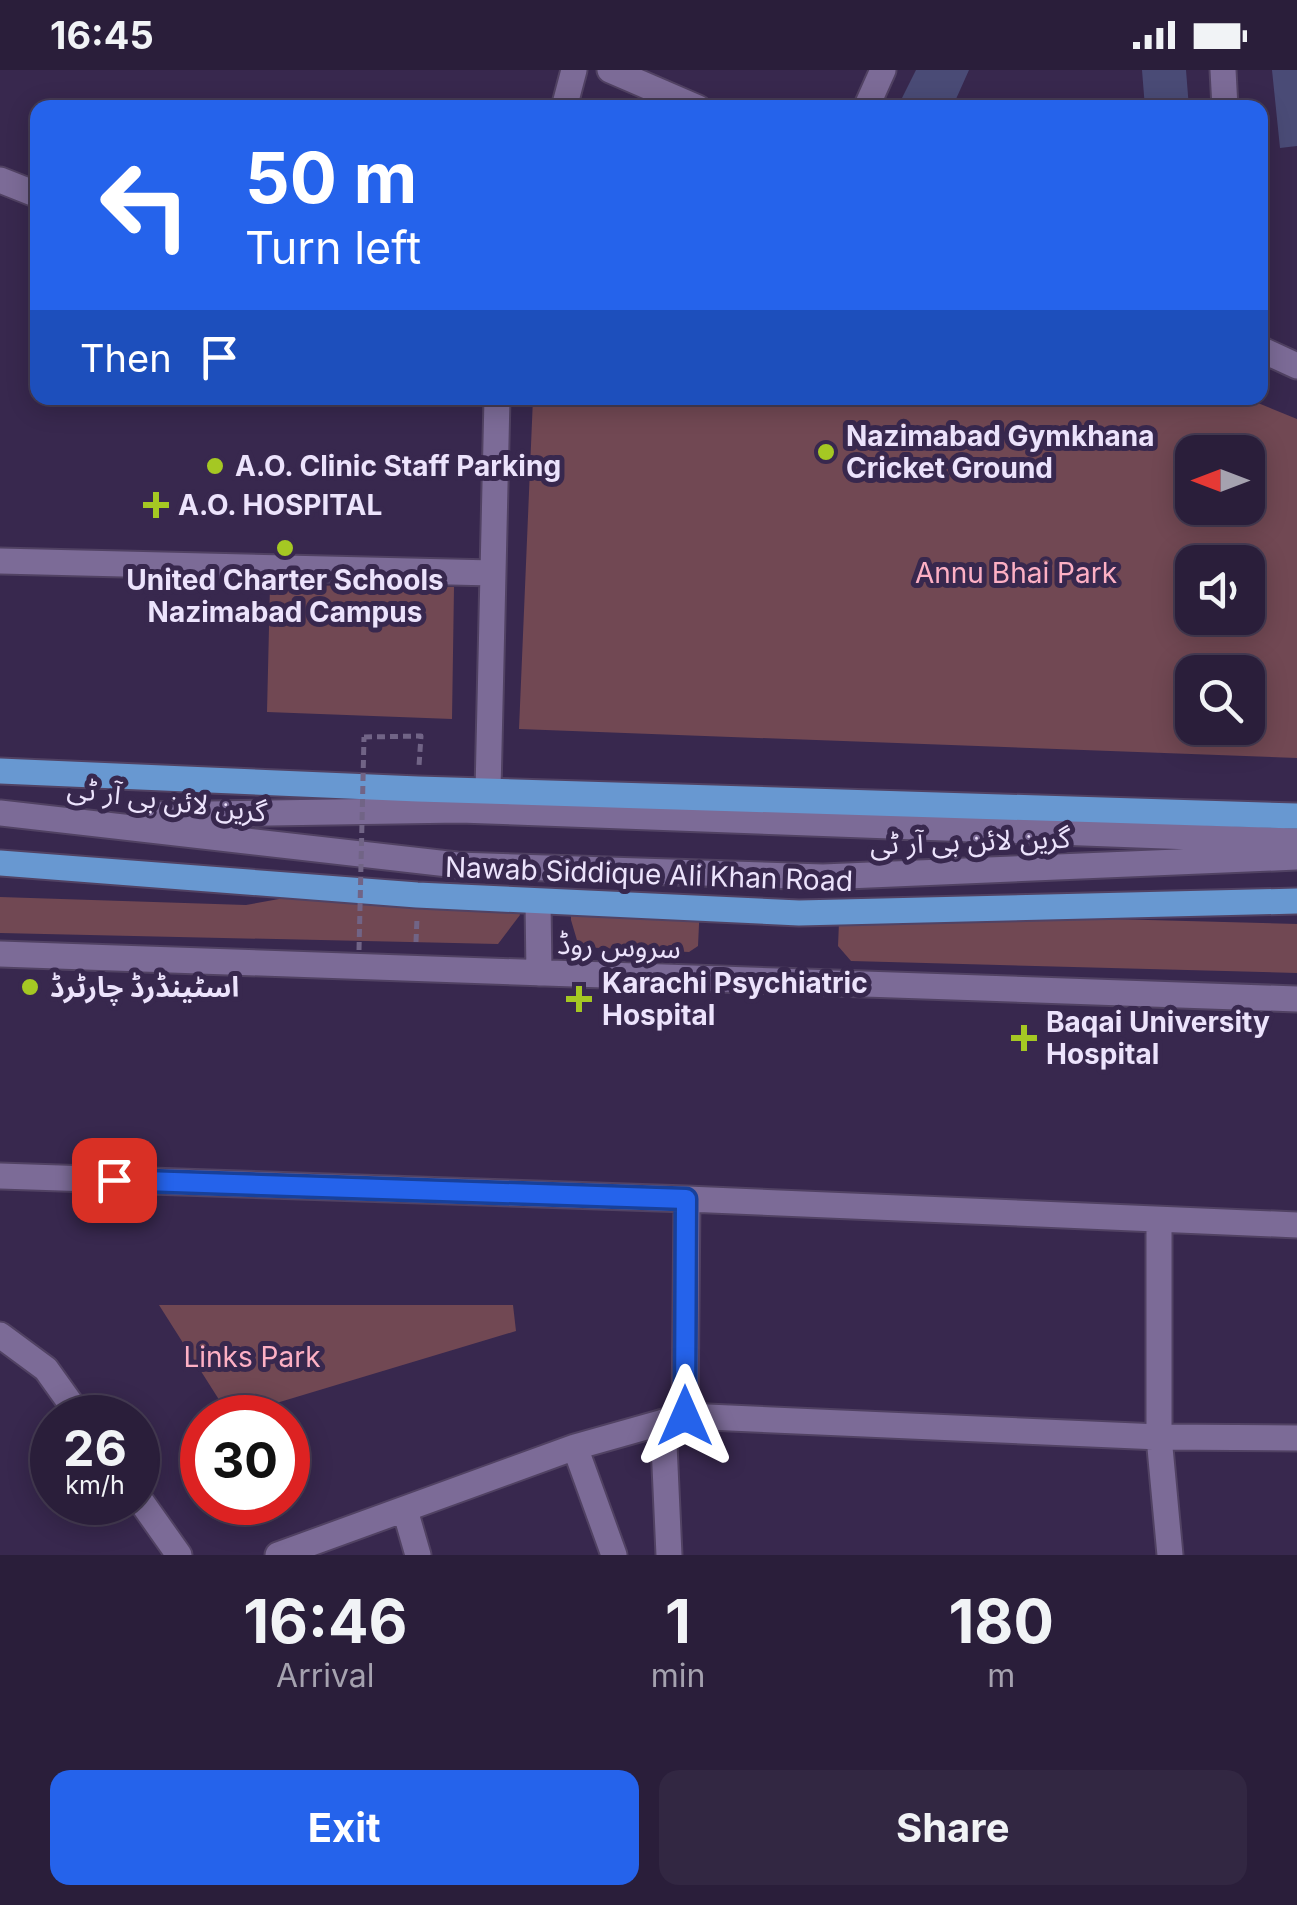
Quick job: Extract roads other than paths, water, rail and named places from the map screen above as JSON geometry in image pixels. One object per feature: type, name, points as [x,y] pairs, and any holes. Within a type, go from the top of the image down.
[{"type":"main road","points":[[0,771],[488,791],[1297,816]]},
{"type":"main road","name":"Nawab Siddique Ali Khan Road","points":[[0,862],[417,895],[799,913],[1297,901]]},
{"type":"street","points":[[566,100],[574,70]]},
{"type":"street","points":[[610,70],[679,100]]},
{"type":"street","points":[[870,100],[883,70]]},
{"type":"street","points":[[1223,70],[1225,100]]},
{"type":"street","points":[[0,180],[30,192]]},
{"type":"street","points":[[1268,353],[1297,366]]},
{"type":"street","points":[[488,791],[497,405]]},
{"type":"street","points":[[0,562],[493,573]]},
{"type":"street","name":"گرین لائن بی آر ٹی","points":[[48,816],[460,810],[1297,842]]},
{"type":"street","name":"گرین لائن بی آر ٹی","points":[[0,813],[457,864],[823,877],[1297,857]]},
{"type":"street","points":[[538,902],[539,973]]},
{"type":"street","name":"سروس روڈ","points":[[0,954],[1297,999]]},
{"type":"street","points":[[0,1176],[1297,1225]]},
{"type":"street","points":[[669,1555],[686,1199]]},
{"type":"street","points":[[1158,1220],[1158,1437],[1170,1555]]},
{"type":"street","points":[[0,1336],[46,1368],[65,1395]]},
{"type":"street","points":[[278,1555],[575,1447],[674,1419],[1158,1437],[1297,1438]]},
{"type":"street","points":[[575,1447],[614,1555]]},
{"type":"street","points":[[405,1510],[418,1555]]},
{"type":"street","points":[[158,1525],[179,1555]]},
{"type":"place","name":"Nazimabad Gymkhana Cricket Ground","points":[[826,452]]},
{"type":"place","name":"A.O. Clinic Staff Parking","points":[[215,466]]},
{"type":"place","name":"A.O. HOSPITAL","points":[[156,505]]},
{"type":"place","name":"United Charter Schools Nazimabad Campus","points":[[285,548]]},
{"type":"place","name":"اسٹینڈرڈ چارٹرڈ","points":[[30,987]]},
{"type":"place","name":"Karachi Psychiatric Hospital","points":[[579,999]]},
{"type":"place","name":"Baqai University Hospital","points":[[1024,1038]]},
{"type":"park label","name":"Annu Bhai Park","points":[[1016,573]]},
{"type":"park label","name":"Links Park","points":[[252,1357]]}]
